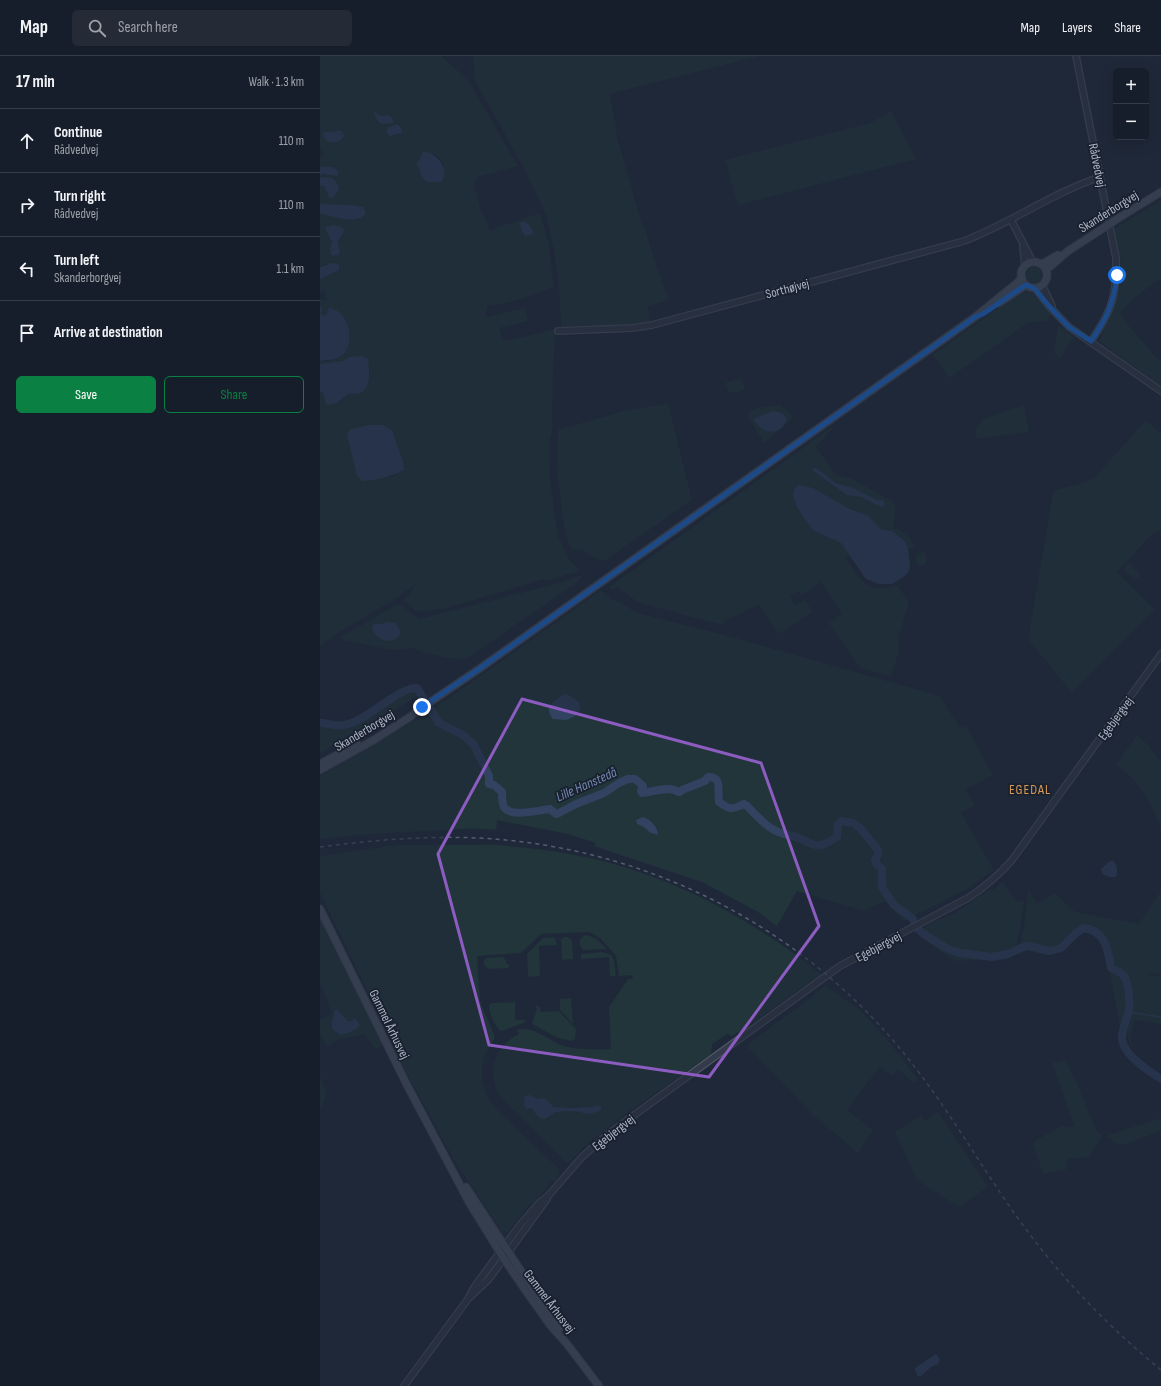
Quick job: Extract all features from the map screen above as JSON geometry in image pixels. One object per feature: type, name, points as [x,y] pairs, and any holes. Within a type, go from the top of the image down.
[{"type":"main road","name":"Skanderborgvej","points":[[1044,267],[1062,253],[1068,251],[1161,192]]},
{"type":"main road","points":[[1033,262],[1044,267],[1046,278],[1042,285],[1034,288],[1026,285],[1022,278],[1021,271],[1025,265],[1033,262]]},
{"type":"main road","name":"Skanderborgvej","points":[[320,764],[435,699],[975,317],[1022,278]]},
{"type":"main road","name":"Skanderborgvej","points":[[975,317],[983,314],[1026,285]]},
{"type":"main road","name":"Skanderborgvej","points":[[320,770],[410,717],[421,708]]},
{"type":"main road","name":"Gammel Århusvej","points":[[320,909],[407,1085],[470,1204],[502,1248],[550,1324],[599,1386]]},
{"type":"street","name":"Rådvedvej","points":[[1076,56],[1116,258],[1117,275],[1110,308],[1103,323],[1091,341]]},
{"type":"street","name":"Sorthøjvej","points":[[558,331],[633,328],[652,325],[964,241],[986,233],[1072,188],[1100,177]]},
{"type":"street","points":[[1011,220],[1033,262]]},
{"type":"street","points":[[1022,242],[1025,265]]},
{"type":"street","points":[[1042,285],[1053,309]]},
{"type":"street","points":[[1034,288],[1069,327],[1161,391]]},
{"type":"street","name":"Egebjergvej","points":[[404,1386],[468,1299],[475,1286],[520,1224],[549,1195],[582,1157],[608,1134],[840,966],[968,898],[984,888],[999,875],[1012,860],[1161,654]]},
{"type":"street","name":"Egebjergvej","points":[[468,1299],[489,1280],[543,1206],[549,1195]]},
{"type":"highlighted area","points":[[522,699],[761,763],[819,926],[709,1077],[489,1045],[438,854]]},
{"type":"green space","points":[[320,56],[441,56],[468,80],[518,166],[477,177],[474,185],[481,210],[490,230],[540,213],[549,245],[554,287],[513,301],[496,305],[488,305],[485,317],[525,308],[528,321],[499,328],[502,339],[511,340],[556,329],[553,370],[552,431],[549,442],[550,479],[558,537],[569,559],[580,571],[546,581],[544,579],[447,608],[420,612],[415,610],[403,600],[411,592],[415,584],[397,598],[338,633],[320,646],[320,391],[324,395],[341,401],[350,393],[360,393],[364,390],[368,382],[370,367],[350,357],[342,361],[320,364],[320,361],[331,360],[349,341],[347,322],[327,314],[323,316],[320,314],[322,308],[320,306],[320,299],[327,301],[325,291],[320,292],[320,279],[338,270],[325,264],[320,267],[320,214],[348,220],[359,219],[363,207],[320,204],[320,185],[324,186],[329,197],[338,183],[329,177],[320,178],[323,174],[337,176],[331,167],[320,167],[320,160],[323,154],[320,147]],"holes":[[[396,124],[401,127],[402,132],[398,135],[390,136],[389,127]],[[422,154],[435,155],[439,158],[444,167],[440,182],[428,182],[421,169]],[[326,231],[339,238],[339,247],[330,248],[330,237]],[[369,425],[383,425],[392,430],[404,470],[394,476],[363,481]]]},
{"type":"green space","points":[[473,56],[759,56],[609,94],[617,130],[616,133],[642,225],[644,226],[669,300],[648,306],[650,322],[632,325],[563,327],[561,324],[559,288],[554,250],[546,214],[522,165],[475,81]]},
{"type":"green space","points":[[891,111],[916,159],[738,205],[725,160],[870,123]]},
{"type":"green space","points":[[1161,200],[1161,278],[1139,294],[1120,312],[1128,325],[1161,363],[1161,386],[1099,341],[1114,306],[1121,279],[1120,259],[1114,229]]},
{"type":"green space","points":[[1034,267],[1040,269],[1042,275],[1040,281],[1034,283],[1028,281],[1026,275],[1028,269]]},
{"type":"green space","points":[[1024,291],[1033,293],[1052,313],[1047,321],[1029,322],[949,378],[933,355],[1016,295]]},
{"type":"green space","points":[[1058,325],[1074,337],[1060,358],[1054,353]]},
{"type":"green space","points":[[741,378],[745,388],[743,390],[737,392],[728,391],[725,383]]},
{"type":"green space","points":[[668,403],[692,500],[604,561],[594,558],[581,549],[572,550],[565,533],[557,472],[558,430],[620,412]]},
{"type":"green space","points":[[780,405],[794,417],[764,443],[749,419],[748,412],[761,407]]},
{"type":"green space","points":[[1024,405],[1029,432],[975,439],[977,437],[975,430],[983,419]]},
{"type":"green space","points":[[1146,420],[1161,434],[1161,531],[1152,534],[1117,572],[1155,610],[1072,693],[1028,639],[1053,493],[1056,490],[1084,483],[1095,477]]},
{"type":"green space","points":[[836,424],[816,447],[836,475],[852,479],[892,501],[896,507],[893,528],[905,532],[912,541],[915,549],[908,548],[905,541],[899,536],[892,532],[882,530],[858,511],[846,507],[813,488],[798,485],[793,497],[804,518],[813,530],[841,543],[850,556],[846,558],[856,574],[866,584],[871,587],[878,588],[897,585],[909,602],[898,639],[899,651],[891,676],[860,668],[829,623],[842,614],[821,582],[802,595],[798,590],[790,596],[795,605],[805,600],[813,612],[778,634],[759,604],[727,620],[722,625],[647,605],[636,601],[617,587],[613,590],[609,587]]},
{"type":"green space","points":[[918,553],[926,553],[926,563],[921,566],[916,561],[916,556]]},
{"type":"green space","points":[[1129,563],[1141,575],[1135,580],[1123,569]]},
{"type":"green space","points":[[583,575],[575,584],[466,659],[449,658],[424,653],[413,648],[392,650],[343,640],[341,637],[396,605],[404,607],[419,619],[548,586]]},
{"type":"green space","points":[[601,590],[612,600],[642,614],[721,634],[940,696],[960,728],[966,726],[993,775],[966,789],[975,805],[961,813],[994,870],[965,890],[904,921],[885,901],[864,911],[797,891],[777,926],[758,912],[702,882],[594,846],[596,843],[568,834],[497,820],[496,830],[451,829],[320,839],[320,776],[422,716]]},
{"type":"green space","points":[[410,689],[415,689],[418,694],[416,697],[320,753],[320,725],[336,730],[345,729],[364,720]]},
{"type":"green space","points":[[1137,735],[1147,744],[1161,763],[1161,831],[1157,817],[1145,795],[1136,782],[1116,765]]},
{"type":"green space","points":[[396,845],[488,845],[539,849],[596,859],[667,882],[695,895],[775,940],[823,976],[810,982],[747,1027],[732,1036],[727,1034],[712,1044],[711,1054],[626,1114],[586,1145],[569,1162],[566,1162],[500,1097],[493,1078],[494,1061],[503,1046],[519,1034],[517,1030],[523,1029],[535,1032],[564,1046],[599,1050],[611,1049],[609,1007],[628,979],[633,979],[632,975],[619,976],[616,956],[600,938],[590,932],[541,934],[521,953],[477,956],[480,1001],[495,1037],[484,1058],[482,1067],[482,1080],[487,1096],[497,1110],[558,1168],[560,1173],[554,1182],[552,1181],[539,1197],[527,1208],[506,1234],[503,1233],[454,1160],[393,1048],[320,893],[320,856]],"holes":[[[534,1098],[546,1100],[553,1107],[575,1108],[599,1106],[558,1112],[553,1113],[548,1118],[539,1118],[535,1112],[523,1104],[524,1102]]]},
{"type":"green space","points":[[1002,881],[1015,900],[1024,901],[1016,948],[1008,959],[955,961],[917,933],[933,922],[955,913],[990,889],[993,891]]},
{"type":"green space","points":[[1028,891],[1037,903],[1055,893],[1075,912],[1139,924],[1161,891],[1161,974],[1152,973],[1147,977],[1151,975],[1161,977],[1161,1024],[1135,1020],[1130,1034],[1132,1047],[1130,1046],[1127,1032],[1120,1032],[1120,1025],[1106,954],[1098,938],[1090,931],[1080,934],[1062,950],[1048,954],[1041,954],[1029,950],[1018,955],[1024,927]]},
{"type":"green space","points":[[320,918],[383,1045],[376,1050],[364,1034],[337,1040],[327,1047],[320,1034],[320,1020],[332,1014],[320,982]]},
{"type":"green space","points":[[585,935],[595,938],[607,949],[583,950],[580,945],[580,939]]},
{"type":"green space","points":[[554,937],[557,945],[539,946],[540,976],[528,977],[527,954],[543,938]]},
{"type":"green space","points":[[568,937],[572,941],[573,959],[562,960],[561,939]]},
{"type":"green space","points":[[603,952],[611,955],[614,961],[616,976],[610,976],[609,957],[581,959],[581,954]]},
{"type":"green space","points":[[503,957],[506,960],[506,964],[509,964],[509,968],[488,969],[484,965],[484,960],[487,958]]},
{"type":"green space","points":[[825,985],[861,1011],[891,1044],[918,1079],[914,1084],[898,1069],[893,1076],[880,1067],[847,1110],[873,1130],[858,1153],[812,1114],[749,1048],[749,1043],[816,994]]},
{"type":"green space","points":[[571,998],[573,1024],[560,1010],[560,999]]},
{"type":"green space","points":[[515,1002],[515,1020],[525,1020],[524,1023],[500,1031],[492,1018],[489,1005],[492,1003]]},
{"type":"green space","points":[[535,1006],[539,1006],[541,1012],[559,1011],[576,1029],[575,1039],[571,1041],[556,1037],[532,1024],[537,1009]]},
{"type":"green space","points":[[1066,1060],[1096,1130],[1102,1136],[1089,1157],[1067,1159],[1067,1169],[1043,1174],[1033,1142],[1062,1126],[1075,1127],[1052,1063]]},
{"type":"green space","points":[[320,1076],[324,1085],[325,1097],[320,1110]]},
{"type":"green space","points":[[938,1112],[988,1187],[959,1207],[917,1180],[895,1132],[921,1115],[925,1121]]},
{"type":"green space","points":[[1161,1118],[1161,1131],[1125,1144],[1118,1144],[1106,1136]]},
{"type":"water","points":[[375,112],[381,116],[388,115],[393,119],[393,123],[381,124],[376,118]]},
{"type":"water","points":[[396,124],[401,127],[402,133],[390,136],[387,133],[387,128]]},
{"type":"water","points":[[341,131],[344,135],[340,141],[329,142],[324,138],[323,133],[325,132]]},
{"type":"water","points":[[424,151],[434,155],[441,163],[444,177],[441,182],[428,182],[424,180],[420,172],[420,168],[417,165],[417,161],[419,161]]},
{"type":"water","points":[[320,167],[333,168],[339,173],[337,176],[323,174],[320,176]]},
{"type":"water","points":[[324,177],[333,179],[337,182],[339,187],[336,194],[331,198],[329,197],[324,186],[320,185],[320,178]]},
{"type":"water","points":[[320,204],[363,207],[366,213],[360,218],[354,220],[343,219],[320,214]]},
{"type":"water","points":[[523,221],[528,224],[531,229],[533,233],[531,235],[525,236],[521,229],[520,223]]},
{"type":"water","points":[[332,225],[339,226],[344,229],[338,241],[340,250],[339,254],[333,256],[330,248],[332,242],[325,228]]},
{"type":"water","points":[[332,263],[339,264],[339,270],[320,279],[320,267]]},
{"type":"water","points":[[320,306],[322,308],[321,314],[323,316],[327,314],[329,307],[340,313],[347,323],[350,335],[348,347],[338,358],[320,361]]},
{"type":"water","points":[[361,356],[367,358],[368,363],[369,376],[366,388],[357,394],[350,393],[334,404],[326,404],[324,395],[320,391],[320,364],[342,361],[350,357]]},
{"type":"water","points":[[773,411],[782,413],[787,419],[782,428],[769,432],[760,427],[754,420],[755,418]]},
{"type":"water","points":[[369,425],[383,425],[392,430],[403,462],[404,470],[389,476],[368,481],[363,481],[357,476],[347,434],[351,429]]},
{"type":"water","points":[[815,467],[837,484],[851,487],[877,500],[883,500],[885,505],[883,507],[879,506],[862,497],[847,495],[812,470]]},
{"type":"water","points":[[798,485],[813,488],[846,507],[868,516],[882,530],[892,531],[905,541],[908,548],[910,564],[909,571],[905,576],[892,584],[879,584],[866,579],[841,543],[813,530],[804,518],[797,507],[793,496],[794,490]]},
{"type":"water","points":[[388,622],[396,623],[401,633],[394,640],[389,641],[376,635],[372,626],[374,624]]},
{"type":"water","points":[[565,694],[579,702],[579,712],[567,720],[553,719],[549,711],[551,704]]},
{"type":"water","points":[[643,817],[653,824],[657,829],[658,835],[651,833],[637,824],[636,820]]},
{"type":"water","points":[[1110,861],[1113,861],[1116,866],[1116,877],[1106,876],[1102,872],[1101,869]]},
{"type":"water","points":[[335,1009],[348,1021],[352,1021],[355,1018],[360,1025],[351,1032],[340,1035],[332,1029]]},
{"type":"water","points":[[530,1095],[537,1099],[542,1098],[547,1100],[553,1107],[575,1108],[599,1106],[601,1107],[601,1110],[589,1114],[576,1111],[558,1112],[542,1119],[531,1108],[527,1109],[524,1104],[524,1098]]},
{"type":"water","points":[[936,1354],[940,1360],[938,1364],[931,1367],[921,1376],[918,1376],[915,1368]]},
{"type":"waterway","name":"Lille Hanstedå","points":[[320,723],[344,725],[353,722],[401,693],[409,689],[417,688],[439,723],[463,735],[474,745],[489,776],[489,784],[494,785],[502,792],[502,802],[504,807],[513,812],[519,813],[550,809],[556,814],[604,793],[628,779],[635,779],[640,783],[643,786],[641,791],[642,793],[666,789],[680,792],[705,781],[708,777],[713,777],[718,782],[719,802],[723,805],[731,808],[744,804],[763,822],[776,831],[794,836],[811,844],[824,844],[837,837],[838,824],[841,821],[853,823],[860,828],[878,850],[878,855],[875,860],[877,865],[882,869],[882,887],[894,905],[912,918],[918,929],[925,935],[948,949],[960,953],[992,957],[1008,954],[1023,947],[1029,946],[1050,951],[1061,948],[1083,928],[1096,932],[1101,937],[1107,948],[1111,968],[1122,974],[1128,985],[1129,1010],[1122,1033],[1122,1042],[1127,1051],[1135,1060],[1161,1079]]},
{"type":"waterway","points":[[1128,1012],[1161,1017]]},
{"type":"railway","points":[[320,847],[413,838],[460,837],[506,840],[566,849],[625,864],[682,885],[736,912],[786,944],[834,981],[878,1023],[932,1090],[1000,1192],[1028,1232],[1058,1270],[1107,1322],[1161,1370]]},
{"type":"district","name":"EGEDAL","points":[[1030,789]]},
{"type":"route","points":[[422,707],[479,669],[975,317],[983,314],[1026,285],[1034,288],[1069,327],[1091,341],[1103,323],[1110,308],[1117,275]]}]
